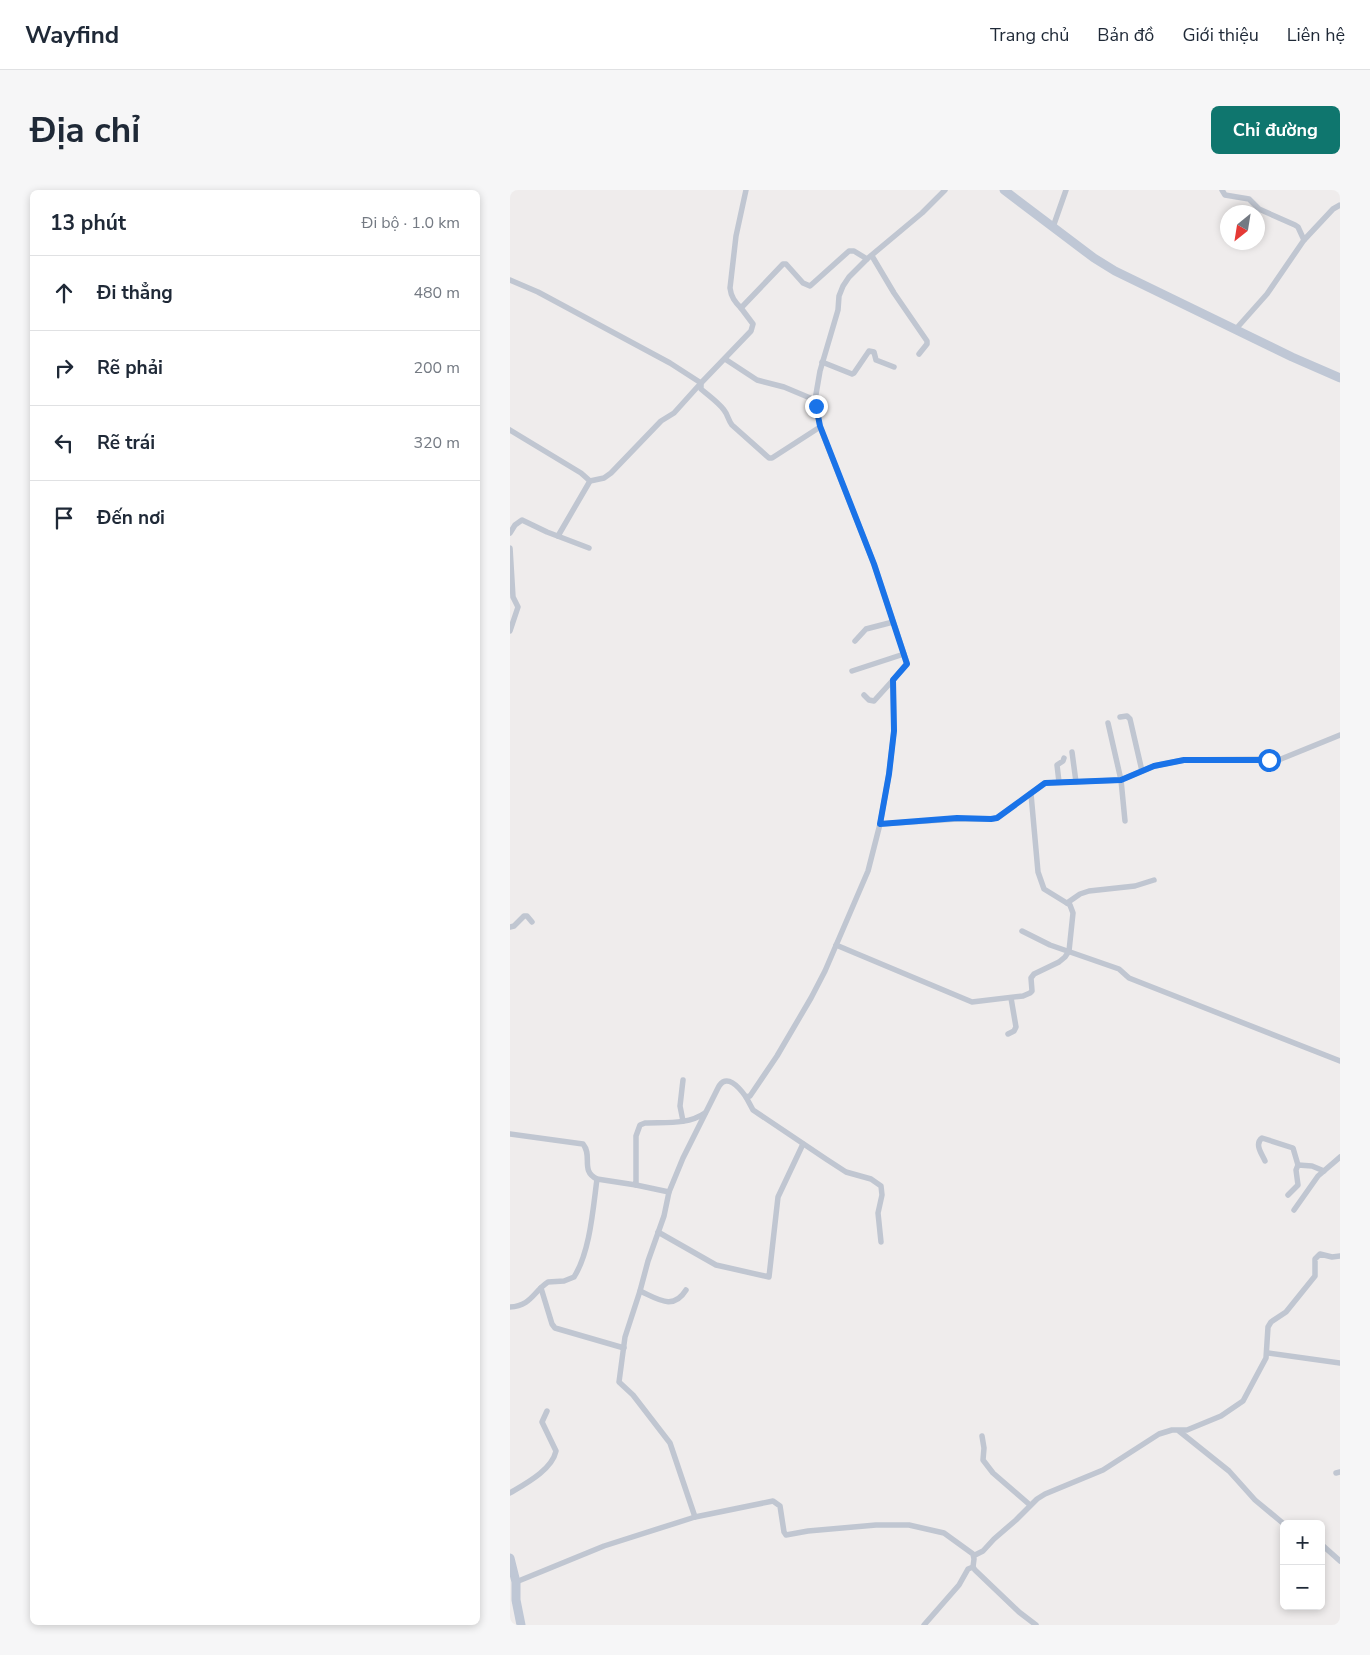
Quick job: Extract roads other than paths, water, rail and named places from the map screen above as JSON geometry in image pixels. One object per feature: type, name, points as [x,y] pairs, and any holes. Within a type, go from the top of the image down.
[{"type":"main road","points":[[1004,190],[1114,271],[1235,330],[1340,378]]},
{"type":"main road","points":[[510,1558],[516,1582],[516,1600],[522,1625]]},
{"type":"street","points":[[558,536],[590,481],[604,478],[611,473],[661,421],[674,413],[753,328],[751,320],[734,301],[730,288],[736,236],[746,190]]},
{"type":"street","points":[[864,695],[869,700],[874,701],[907,664],[874,564],[820,426],[815,400],[822,362],[843,286],[849,277],[869,257],[922,213],[945,190]]},
{"type":"street","points":[[1053,227],[1066,190]]},
{"type":"street","points":[[1222,190],[1225,195],[1249,199],[1259,208],[1295,225],[1298,227],[1304,240]]},
{"type":"street","points":[[1235,330],[1267,294],[1304,240],[1340,205]]},
{"type":"street","points":[[742,308],[784,264],[803,283],[810,286],[849,251],[854,251],[869,257],[928,340],[919,354]]},
{"type":"street","points":[[510,280],[538,292],[670,363],[701,383]]},
{"type":"street","points":[[822,362],[852,374],[869,351],[874,352],[876,360],[894,367]]},
{"type":"street","points":[[725,359],[757,380],[784,387],[815,400]]},
{"type":"street","points":[[701,383],[701,390],[723,408],[727,414],[728,421],[769,458],[772,458],[820,426]]},
{"type":"street","points":[[510,430],[581,473],[590,481]]},
{"type":"street","points":[[510,533],[515,525],[522,520],[589,548]]},
{"type":"street","points":[[510,548],[513,597],[518,607],[510,632]]},
{"type":"street","points":[[855,641],[866,630],[893,622]]},
{"type":"street","points":[[852,671],[904,654]]},
{"type":"street","points":[[746,1097],[750,1096],[755,1090],[809,1001],[836,946],[868,870],[880,824],[889,774],[894,731],[893,680]]},
{"type":"street","points":[[1120,717],[1127,716],[1130,719],[1142,771]]},
{"type":"street","points":[[1108,723],[1121,780],[1125,821]]},
{"type":"street","points":[[880,824],[957,818],[997,818],[1040,785],[1059,782],[1121,780],[1154,766],[1184,760],[1281,759],[1340,734]]},
{"type":"street","points":[[1072,752],[1076,782]]},
{"type":"street","points":[[1059,782],[1056,766],[1064,758]]},
{"type":"street","points":[[836,946],[972,1002],[1011,998],[1030,993],[1032,991],[1031,978],[1034,974],[1059,962],[1069,951],[1073,913],[1072,908],[1067,903],[1048,892],[1042,884],[1038,872],[1030,794]]},
{"type":"street","points":[[1067,903],[1080,894],[1089,891],[1135,886],[1154,880]]},
{"type":"street","points":[[510,927],[514,926],[524,916],[527,916],[532,922]]},
{"type":"street","points":[[1022,931],[1119,969],[1129,978],[1340,1061]]},
{"type":"street","points":[[1008,1034],[1014,1031],[1016,1027],[1011,998]]},
{"type":"street","points":[[683,1080],[680,1106],[683,1122]]},
{"type":"street","points":[[695,1517],[670,1443],[633,1396],[619,1382],[625,1337],[664,1216],[669,1192],[683,1158],[720,1083],[725,1080],[734,1083],[746,1097],[753,1110],[846,1172],[871,1179],[881,1186],[882,1195],[878,1213],[881,1242]]},
{"type":"street","points":[[636,1186],[636,1136],[640,1125],[645,1123],[694,1120],[706,1113]]},
{"type":"street","points":[[510,1134],[582,1144],[586,1151],[590,1175],[597,1180],[669,1192]]},
{"type":"street","points":[[1265,1161],[1258,1145],[1262,1138],[1294,1148],[1298,1166],[1296,1170],[1298,1185],[1288,1195]]},
{"type":"street","points":[[658,1232],[716,1264],[769,1277],[778,1197],[803,1144]]},
{"type":"street","points":[[1294,1210],[1318,1176],[1340,1157]]},
{"type":"street","points":[[1298,1166],[1312,1166],[1324,1170]]},
{"type":"street","points":[[510,1307],[518,1307],[524,1304],[548,1282],[571,1280],[577,1272],[587,1239],[597,1180]]},
{"type":"street","points":[[974,1555],[982,1551],[1030,1505],[1045,1494],[1103,1470],[1159,1434],[1172,1430],[1187,1430],[1221,1416],[1243,1401],[1268,1353],[1268,1327],[1271,1322],[1286,1312],[1315,1276],[1317,1256],[1320,1254],[1332,1257],[1340,1256]]},
{"type":"street","points":[[541,1288],[552,1324],[555,1328],[624,1348]]},
{"type":"street","points":[[640,1291],[660,1300],[670,1302],[676,1301],[686,1290]]},
{"type":"street","points":[[1268,1353],[1340,1363]]},
{"type":"street","points":[[510,1493],[539,1475],[555,1456],[556,1452],[542,1422],[547,1412]]},
{"type":"street","points":[[1179,1431],[1229,1471],[1255,1500],[1280,1521]]},
{"type":"street","points":[[982,1436],[983,1460],[993,1473],[1030,1505]]},
{"type":"street","points":[[516,1582],[604,1546],[695,1517],[773,1501],[780,1506],[786,1535],[808,1531],[866,1526],[909,1525],[944,1533],[974,1555]]},
{"type":"street","points":[[1325,1548],[1340,1561]]},
{"type":"street","points":[[973,1567],[974,1555]]},
{"type":"street","points":[[924,1625],[959,1585],[968,1569],[973,1567]]},
{"type":"street","points":[[973,1567],[1019,1612],[1036,1625]]}]
